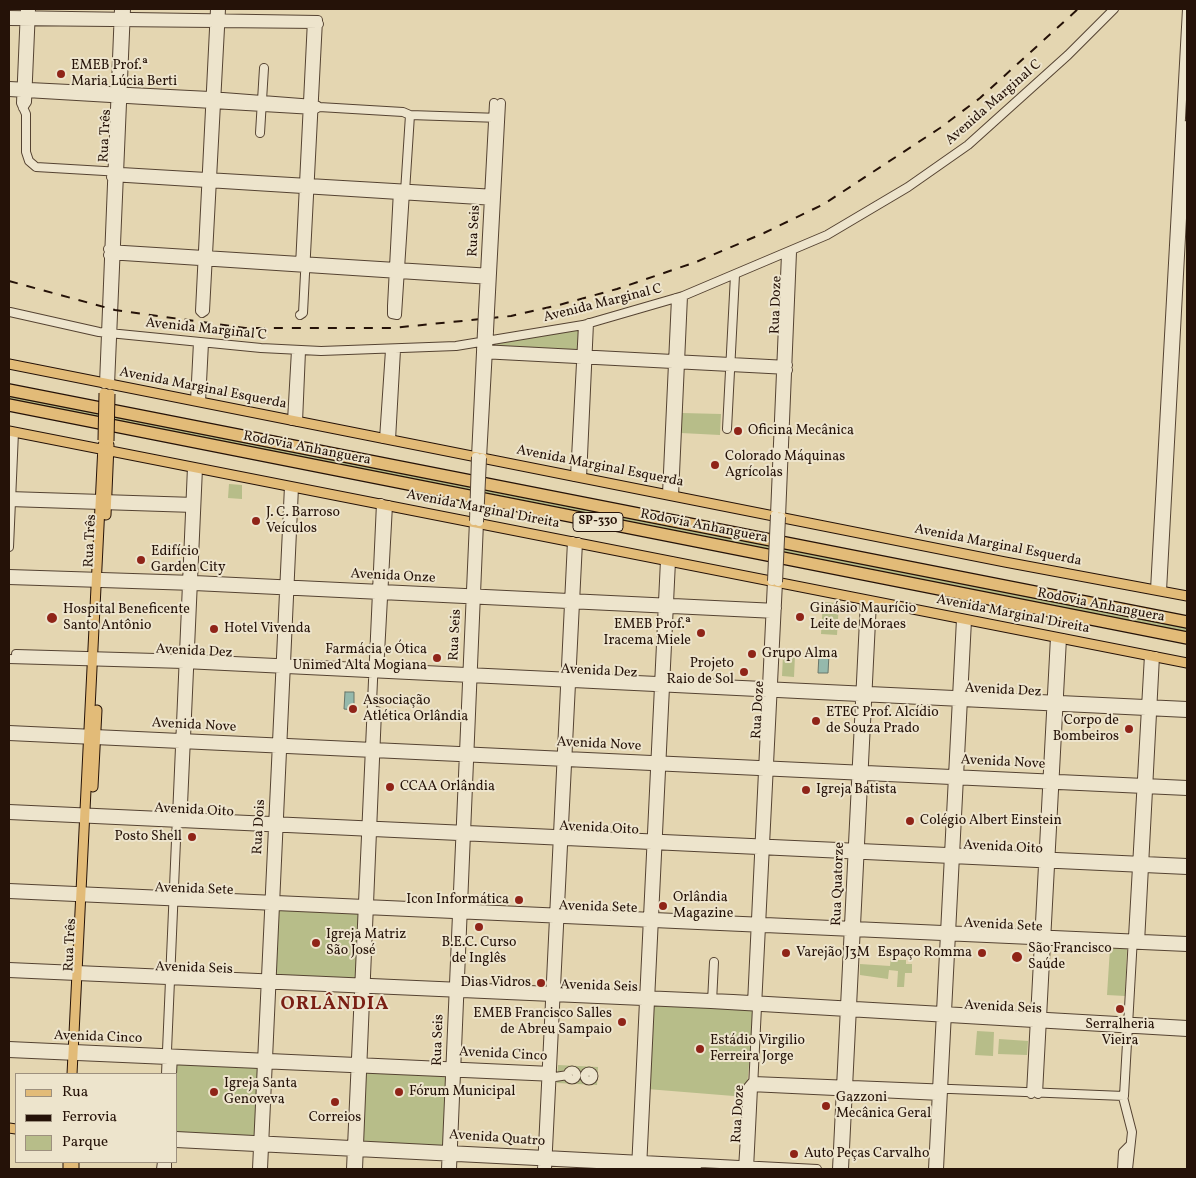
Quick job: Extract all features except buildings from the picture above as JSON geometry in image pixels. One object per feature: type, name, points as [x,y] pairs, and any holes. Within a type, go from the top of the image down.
[{"type":"highway","name":"Rodovia Anhanguera","points":[[9,390],[1187,622]]},
{"type":"highway","name":"Rodovia Anhanguera","points":[[9,405],[1187,638]]},
{"type":"main road","name":"Avenida Marginal Esquerda","points":[[9,364],[107,389],[198,401],[578,478],[1187,596]]},
{"type":"main road","name":"Rua Três","points":[[72,1073],[76,1053],[85,895],[104,502],[107,389]]},
{"type":"main road","name":"Avenida Marginal Direita","points":[[12,432],[106,445],[195,467],[1187,663]]},
{"type":"main road","name":"Rua Três","points":[[76,1053],[78,1073]]},
{"type":"street","name":"Avenida Marginal C","points":[[10,312],[108,333],[299,350],[485,349],[586,324],[680,297],[789,253],[827,235],[908,187],[968,145],[1068,55],[1114,9]]},
{"type":"street","points":[[1159,591],[1187,9]]},
{"type":"street","points":[[9,15],[89,19],[122,16],[146,19],[218,16],[314,21],[312,107],[303,265],[303,312],[301,315],[298,312],[303,265]]},
{"type":"street","points":[[9,21],[28,15]]},
{"type":"street","points":[[28,15],[24,90],[21,103],[26,114],[26,152],[29,161],[36,167],[115,174],[492,198]]},
{"type":"street","name":"Rua Três","points":[[107,389],[111,252],[122,16]]},
{"type":"street","points":[[205,258],[205,311],[202,312],[200,311],[205,258],[218,16]]},
{"type":"street","points":[[260,133],[264,68]]},
{"type":"street","points":[[9,86],[24,90]]},
{"type":"street","points":[[9,92],[24,90],[212,100],[497,120]]},
{"type":"street","name":"Rua Seis","points":[[452,1169],[450,1153],[462,832],[498,103]]},
{"type":"street","points":[[395,307],[401,192],[410,115]]},
{"type":"street","points":[[1159,591],[1185,226],[1187,125]]},
{"type":"street","points":[[111,252],[488,276]]},
{"type":"street","name":"Rua Doze","points":[[746,1168],[770,690],[789,253]]},
{"type":"street","points":[[727,429],[736,275]]},
{"type":"street","points":[[671,495],[680,297]]},
{"type":"street","points":[[578,478],[586,324]]},
{"type":"street","points":[[198,401],[201,342]]},
{"type":"street","points":[[485,349],[584,357],[785,367]]},
{"type":"street","points":[[295,421],[299,350]]},
{"type":"street","points":[[388,440],[393,350]]},
{"type":"street","points":[[9,547],[12,432]]},
{"type":"street","points":[[172,1073],[170,1056],[173,977],[195,467]]},
{"type":"street","name":"Rua Dois","points":[[257,1169],[261,1144],[292,486]]},
{"type":"street","points":[[10,499],[194,505]]},
{"type":"street","points":[[352,1169],[355,1149],[385,504]]},
{"type":"street","points":[[545,1162],[575,542]]},
{"type":"street","points":[[639,1165],[668,560]]},
{"type":"street","name":"Avenida Onze","points":[[9,574],[773,611]]},
{"type":"street","name":"Avenida Onze","points":[[9,580],[100,579]]},
{"type":"street","name":"Rua Quatorze","points":[[844,1169],[845,1088],[869,601]]},
{"type":"street","points":[[933,1169],[939,1093],[964,619]]},
{"type":"street","points":[[1034,1094],[1059,638]]},
{"type":"street","name":"Avenida Dez","points":[[9,654],[97,659]]},
{"type":"street","points":[[1128,1169],[1131,1128],[1124,1097],[1128,1024],[1137,942],[1152,656]]},
{"type":"street","name":"Avenida Dez","points":[[9,659],[187,661],[960,698],[1149,708],[1187,713]]},
{"type":"street","name":"Avenida Dez","points":[[1149,708],[1187,706]]},
{"type":"street","name":"Avenida Nove","points":[[9,730],[93,737]]},
{"type":"street","name":"Avenida Nove","points":[[9,736],[93,737],[466,753],[956,776],[1187,791]]},
{"type":"street","name":"Avenida Nove","points":[[1145,787],[1187,785]]},
{"type":"street","name":"Avenida Oito","points":[[9,810],[89,816]]},
{"type":"street","name":"Avenida Oito","points":[[9,816],[180,819],[1046,860],[1141,864],[1187,863]]},
{"type":"street","name":"Avenida Oito","points":[[1141,864],[1187,870]]},
{"type":"street","name":"Avenida Sete","points":[[9,888],[85,895]]},
{"type":"street","name":"Avenida Sete","points":[[9,894],[85,895],[853,928],[1137,942],[1187,947]]},
{"type":"street","name":"Avenida Sete","points":[[1137,942],[1187,941]]},
{"type":"street","points":[[712,1001],[714,962]]},
{"type":"street","name":"Avenida Seis","points":[[9,967],[80,973],[755,1003],[943,1015],[1187,1026]]},
{"type":"street","name":"Avenida Seis","points":[[9,973],[80,973]]},
{"type":"street","name":"Avenida Seis","points":[[1128,1024],[1187,1032]]},
{"type":"street","name":"Avenida Cinco","points":[[9,1046],[76,1053]]},
{"type":"street","name":"Avenida Cinco","points":[[9,1053],[170,1056],[453,1068],[564,1075],[572,1080],[581,1075]]},
{"type":"street","points":[[166,1073],[170,1056]]},
{"type":"street","points":[[751,1084],[939,1093],[1124,1097]]},
{"type":"street","name":"Rua Quatorze","points":[[837,1169],[845,1088]]},
{"type":"street","points":[[939,1093],[939,1169]]},
{"type":"street","name":"Avenida Quatro","points":[[178,1136],[261,1144],[450,1153],[545,1162],[817,1169]]},
{"type":"street","name":"Avenida Quatro","points":[[178,1143],[261,1144]]},
{"type":"street","name":"Rua Dois","points":[[261,1144],[263,1169]]},
{"type":"street","points":[[355,1149],[358,1169]]},
{"type":"street","points":[[1122,1169],[1128,1149]]},
{"type":"street","name":"Rua Seis","points":[[446,1169],[450,1153]]},
{"type":"street","name":"Avenida Quatro","points":[[639,1165],[697,1169]]},
{"type":"green space","points":[[580,329],[580,352],[495,347],[497,344]]},
{"type":"green space","points":[[9,393],[1187,625],[1187,634],[9,403]]},
{"type":"green space","points":[[682,413],[721,414],[720,435],[681,433]]},
{"type":"green space","points":[[229,484],[242,485],[242,499],[228,498]]},
{"type":"green space","points":[[823,602],[839,603],[837,635],[821,634]]},
{"type":"green space","points":[[783,655],[795,655],[794,677],[782,676]]},
{"type":"green space","points":[[275,906],[362,910],[359,982],[272,978]]},
{"type":"green space","points":[[1110,948],[1127,949],[1125,996],[1107,995]]},
{"type":"green space","points":[[891,955],[898,956],[898,960],[906,960],[906,964],[912,964],[912,973],[905,973],[904,987],[897,987],[898,971],[889,970],[888,979],[860,975],[860,964],[890,966]]},
{"type":"green space","name":"Estádio Virgilio Ferreira Jorge","points":[[653,1005],[754,1010],[746,1097],[647,1089]]},
{"type":"green space","points":[[977,1031],[994,1032],[993,1056],[975,1055]]},
{"type":"green space","points":[[999,1039],[1028,1041],[1027,1055],[998,1054]]},
{"type":"green space","points":[[173,1060],[262,1064],[258,1140],[178,1136],[178,1073],[172,1073]]},
{"type":"green space","points":[[558,1065],[598,1067],[597,1085],[557,1083]]},
{"type":"green space","points":[[362,1068],[450,1072],[447,1149],[359,1146]]},
{"type":"water","points":[[819,654],[829,654],[828,673],[818,673]]},
{"type":"water","points":[[345,692],[354,692],[354,710],[344,709]]},
{"type":"railway","points":[[9,281],[115,310],[245,328],[392,328],[511,316],[559,305],[617,289],[696,262],[764,233],[824,204],[940,128],[980,98],[1078,9]]},
{"type":"place","name":"EMEB Prof.ª Maria Lúcia Berti","points":[[61,74]]},
{"type":"place","name":"Oficina Mecânica","points":[[738,431]]},
{"type":"place","name":"Colorado Máquinas Agrícolas","points":[[715,465]]},
{"type":"place","name":"J. C. Barroso Veículos","points":[[256,521]]},
{"type":"place","name":"Edifício Garden City","points":[[141,560]]},
{"type":"place","name":"Ginásio Maurício Leite de Moraes","points":[[800,617]]},
{"type":"place","name":"Hospital Beneficente Santo Antônio","points":[[52,618]]},
{"type":"place","name":"Hotel Vivenda","points":[[214,629]]},
{"type":"place","name":"EMEB Prof.ª Iracema Miele","points":[[701,633]]},
{"type":"place","name":"Grupo Alma","points":[[752,654]]},
{"type":"place","name":"Farmácia e Ótica Unimed Alta Mogiana","points":[[437,658]]},
{"type":"place","name":"Projeto Raio de Sol","points":[[744,672]]},
{"type":"place","name":"Associação Atlética Orlândia","points":[[353,709]]},
{"type":"place","name":"ETEC Prof. Alcídio de Souza Prado","points":[[816,721]]},
{"type":"place","name":"Corpo de Bombeiros","points":[[1129,729]]},
{"type":"place","name":"CCAA Orlândia","points":[[390,787]]},
{"type":"place","name":"Igreja Batista","points":[[806,790]]},
{"type":"place","name":"Colégio Albert Einstein","points":[[910,821]]},
{"type":"place","name":"Posto Shell","points":[[192,837]]},
{"type":"place","name":"Icon Informática","points":[[519,900]]},
{"type":"place","name":"Orlândia Magazine","points":[[663,906]]},
{"type":"place","name":"B.E.C. Curso de Inglês","points":[[479,927]]},
{"type":"place","name":"Igreja Matriz São José","points":[[316,943]]},
{"type":"place","name":"Varejão J3M","points":[[786,953]]},
{"type":"place","name":"Espaço Romma","points":[[982,953]]},
{"type":"place","name":"São Francisco Saúde","points":[[1017,957]]},
{"type":"place","name":"Dias Vidros","points":[[541,983]]},
{"type":"place","name":"Serralheria Vieira","points":[[1120,1009]]},
{"type":"place","name":"EMEB Francisco Salles de Abreu Sampaio","points":[[622,1022]]},
{"type":"place","name":"Estádio Virgilio Ferreira Jorge","points":[[700,1049]]},
{"type":"place","name":"Igreja Santa Genoveva","points":[[214,1092]]},
{"type":"place","name":"Fórum Municipal","points":[[399,1092]]},
{"type":"place","name":"Correios","points":[[335,1102]]},
{"type":"place","name":"Gazzoni Mecânica Geral","points":[[826,1106]]},
{"type":"place","name":"Auto Peças Carvalho","points":[[794,1154]]},
{"type":"district","name":"ORLÂNDIA","points":[[335,1006]]}]
